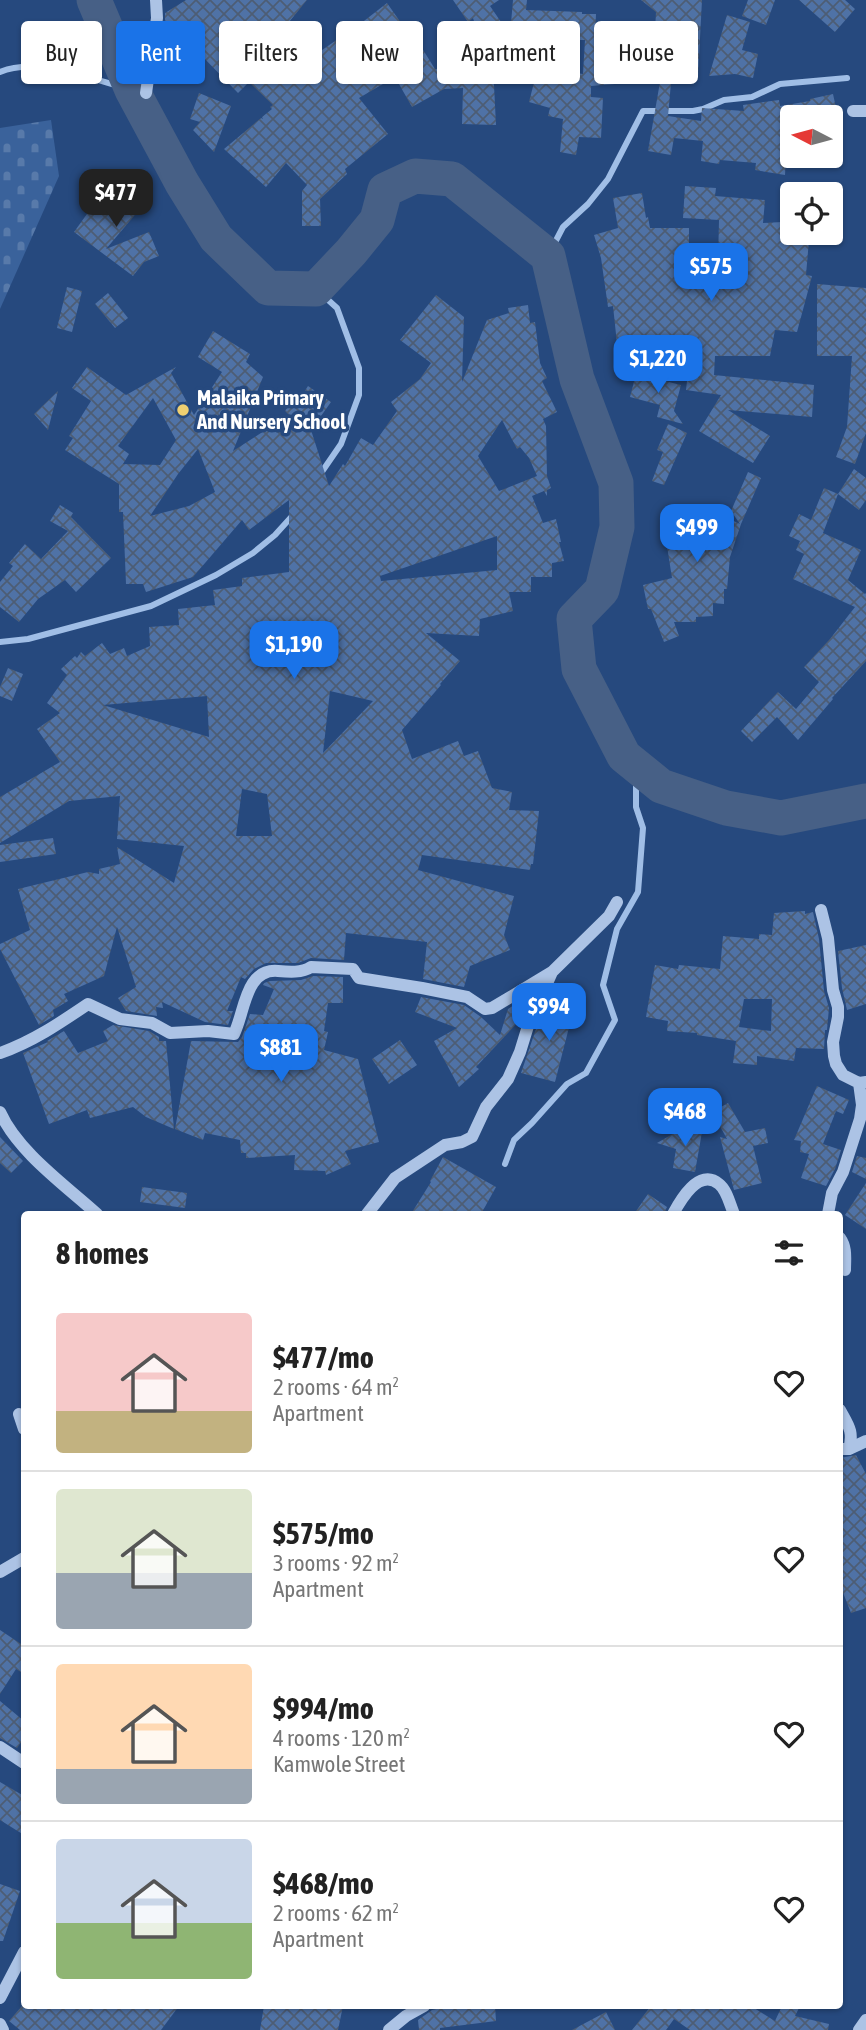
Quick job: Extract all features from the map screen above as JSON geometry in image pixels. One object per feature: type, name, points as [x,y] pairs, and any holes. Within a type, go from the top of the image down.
[{"type":"street","points":[[146,93],[157,18],[156,0]]},
{"type":"street","points":[[0,1053],[18,1047],[88,1004],[120,1019],[152,1023],[170,1033],[208,1031],[231,1035],[236,1031],[255,979],[270,970],[306,971],[311,967],[352,969],[359,978],[467,997],[485,1009],[492,1008],[552,972],[609,916],[617,902]]},
{"type":"street","points":[[821,910],[838,1007],[832,1042],[834,1056],[843,1075],[862,1082],[860,1119],[843,1172],[832,1193],[829,1211]]},
{"type":"street","points":[[369,1211],[395,1178],[445,1145],[472,1137],[486,1107],[508,1079],[552,972]]},
{"type":"street","points":[[0,1112],[7,1127],[32,1155],[94,1211]]},
{"type":"street","points":[[674,1211],[682,1196],[692,1186],[711,1180],[720,1184],[733,1211]]},
{"type":"street","points":[[843,1242],[846,1252],[843,1262]]},
{"type":"street","points":[[19,1414],[21,1420]]},
{"type":"street","points":[[843,1416],[852,1437],[845,1449]]},
{"type":"street","points":[[845,1449],[866,1441]]},
{"type":"street","points":[[0,1572],[21,1560]]},
{"type":"street","points":[[0,1747],[21,1761]]},
{"type":"street","points":[[0,1997],[21,1958]]},
{"type":"street","points":[[389,2030],[419,2009]]},
{"type":"street","points":[[859,2030],[866,2020]]},
{"type":"street","points":[[0,2024],[3,2030]]},
{"type":"green space","points":[[51,120],[59,176],[0,309],[0,128]]},
{"type":"building","points":[[186,0],[307,0],[290,21],[219,21],[219,74],[205,59],[205,21],[166,21],[165,13]]},
{"type":"building","points":[[453,0],[499,0],[490,6],[500,21],[474,21],[473,18],[467,21]]},
{"type":"building","points":[[513,0],[527,0],[526,10],[596,14],[594,84],[615,84],[591,86],[591,97],[603,98],[601,138],[579,137],[576,155],[560,152],[563,119],[548,116],[550,108],[529,102],[534,84],[580,84],[585,40],[580,40],[580,21],[511,21]]},
{"type":"building","points":[[641,0],[702,0],[698,77],[698,21],[656,21],[656,12]]},
{"type":"building","points":[[748,0],[775,0],[766,25],[742,16]]},
{"type":"building","points":[[799,0],[845,0],[855,9],[835,32]]},
{"type":"building","points":[[387,3],[400,21],[364,21]]},
{"type":"building","points":[[727,15],[750,22],[742,50],[758,54],[753,78],[735,74],[709,76]]},
{"type":"building","points":[[336,40],[336,84],[383,84],[359,98],[388,134],[345,169],[347,174],[320,199],[321,226],[302,226],[302,191],[307,185],[286,163],[266,187],[224,149],[263,119],[273,105],[251,84],[322,84],[322,50]]},
{"type":"building","points":[[423,50],[437,69],[437,84],[494,84],[496,125],[462,124],[463,88],[444,89],[412,107],[399,84],[423,84]]},
{"type":"building","points":[[229,84],[247,84],[238,93]]},
{"type":"building","points":[[660,84],[671,84],[668,116],[701,121],[702,108],[744,111],[743,105],[779,100],[780,168],[785,168],[785,175],[755,170],[756,163],[720,160],[719,164],[701,161],[703,141],[674,138],[671,155],[648,151]]},
{"type":"building","points":[[199,93],[231,106],[214,152],[193,130],[200,122],[190,119]]},
{"type":"building","points":[[833,94],[835,105],[786,105],[810,101]]},
{"type":"building","points":[[113,178],[129,190],[127,198],[140,209],[106,249],[149,232],[159,256],[144,262],[133,276],[74,232]]},
{"type":"building","points":[[685,186],[716,188],[715,196],[765,200],[763,223],[780,222],[780,245],[809,245],[806,275],[812,276],[797,332],[775,330],[770,356],[715,356],[714,375],[814,385],[812,417],[728,410],[770,436],[753,463],[699,431],[721,395],[686,390],[691,345],[645,342],[645,349],[618,353],[613,306],[608,307],[601,258],[594,235],[618,228],[613,198],[642,193],[650,228],[689,228],[689,259],[718,262],[719,220],[683,218]]},
{"type":"building","points":[[817,284],[866,288],[866,433],[855,464],[836,457],[847,427],[852,356],[817,356]]},
{"type":"building","points":[[67,287],[82,291],[72,332],[57,328]]},
{"type":"building","points":[[108,293],[128,318],[115,328],[95,304]]},
{"type":"building","points":[[436,295],[464,317],[462,382],[487,320],[509,313],[508,308],[528,305],[530,323],[535,322],[540,363],[547,378],[542,381],[557,412],[543,419],[546,426],[547,476],[551,488],[547,490],[547,496],[544,491],[532,496],[543,523],[556,519],[564,561],[552,563],[552,577],[531,577],[531,592],[509,592],[513,611],[480,619],[479,636],[426,633],[460,661],[402,730],[412,759],[458,741],[464,756],[478,751],[492,788],[512,792],[509,810],[539,811],[530,870],[422,855],[418,870],[514,896],[504,935],[510,950],[470,966],[464,987],[423,979],[427,942],[346,933],[344,960],[311,958],[298,963],[266,963],[254,969],[245,979],[241,977],[227,1011],[233,1011],[228,1025],[205,1022],[162,1002],[163,1008],[156,1007],[157,1016],[126,1011],[118,998],[136,987],[117,927],[104,976],[64,994],[68,1001],[53,1010],[54,1016],[39,1025],[0,949],[0,944],[30,930],[18,889],[88,872],[99,874],[99,869],[120,864],[117,847],[174,883],[184,846],[117,839],[120,796],[69,801],[0,843],[0,797],[60,762],[37,729],[60,713],[47,703],[67,675],[61,669],[81,652],[85,656],[102,643],[110,654],[124,648],[127,656],[150,646],[149,627],[179,625],[178,609],[215,605],[213,590],[242,586],[242,578],[289,572],[289,500],[249,530],[242,520],[193,577],[146,592],[143,584],[126,584],[119,484],[65,450],[73,438],[69,436],[91,401],[72,388],[87,367],[126,395],[176,367],[171,373],[194,415],[222,372],[198,357],[213,331],[250,354],[246,362],[263,377],[233,451],[289,415],[285,411],[297,394],[301,397],[308,386],[331,402],[311,430],[329,486],[343,464],[345,466],[361,438],[373,445],[397,411],[391,402],[420,379],[431,363],[400,340]],"holes":[[[153,398],[176,440],[160,465],[123,464],[129,454],[118,446]],[[502,420],[517,449],[520,447],[529,458],[537,476],[499,491],[478,456]],[[198,449],[215,492],[189,506],[150,516],[178,474]],[[497,536],[497,570],[381,581],[380,576]],[[330,691],[373,701],[323,753]],[[207,696],[209,737],[103,705]],[[242,789],[267,794],[272,836],[236,836]]]},
{"type":"building","points":[[636,374],[681,385],[674,411],[683,424],[657,417],[660,405],[630,397]]},
{"type":"building","points":[[58,391],[48,430],[34,414]]},
{"type":"building","points":[[668,424],[687,433],[664,485],[652,481],[663,452],[657,450]]},
{"type":"building","points":[[854,469],[866,478],[866,500],[859,510],[838,494]]},
{"type":"building","points":[[748,472],[761,478],[730,557],[724,604],[713,603],[713,616],[696,617],[696,622],[674,622],[679,636],[664,642],[651,609],[648,609],[643,585],[672,578],[666,540],[670,516],[694,519],[701,505],[740,524],[731,511]]},
{"type":"building","points":[[824,488],[838,494],[823,533],[861,550],[848,580],[866,593],[866,661],[798,740],[777,717],[752,742],[741,731],[778,692],[796,709],[819,682],[804,667],[855,607],[793,579],[804,554],[796,550],[800,541],[789,536],[799,514],[811,520]]},
{"type":"building","points":[[60,505],[73,513],[71,517],[111,558],[76,592],[65,580],[38,599],[19,622],[0,607],[0,582],[13,566],[9,563],[25,544],[41,559],[68,531],[50,521]]},
{"type":"building","points":[[8,668],[23,674],[12,701],[0,696],[0,687]]},
{"type":"building","points":[[53,838],[56,854],[0,862],[0,845]]},
{"type":"building","points":[[813,912],[819,939],[824,991],[829,1008],[824,1049],[796,1048],[794,1061],[757,1056],[757,1065],[733,1063],[736,1041],[697,1033],[667,1031],[668,1021],[646,1017],[655,965],[678,969],[679,965],[720,969],[723,936],[759,939],[759,934],[772,935],[774,913]],"holes":[[[744,999],[772,999],[771,1031],[739,1027]]]},
{"type":"building","points":[[866,945],[866,1004],[847,1010],[838,951]]},
{"type":"building","points":[[313,976],[343,977],[343,1003],[328,1003],[324,1031],[328,1032],[324,1050],[358,1059],[379,1142],[345,1151],[351,1164],[326,1175],[325,1171],[294,1170],[295,1155],[246,1158],[246,1153],[241,1153],[240,1140],[205,1133],[203,1140],[175,1129],[191,1041],[238,1042],[250,1014],[263,1015],[274,989],[263,985],[264,983],[301,980]]},
{"type":"building","points":[[421,997],[464,1005],[500,1035],[508,1009],[517,1003],[527,1006],[521,1019],[476,1067],[479,1069],[459,1087],[434,1041],[457,1028],[415,1012]]},
{"type":"building","points":[[549,1001],[574,1008],[555,1082],[521,1073]]},
{"type":"building","points":[[113,1025],[149,1031],[159,1037],[159,1041],[166,1041],[174,1129],[146,1117],[133,1107],[90,1118],[87,1110],[49,1124],[23,1053],[48,1042],[64,1031],[78,1053],[108,1041],[103,1031]]},
{"type":"building","points":[[400,1040],[417,1065],[389,1084],[372,1059]]},
{"type":"building","points":[[817,1086],[849,1100],[843,1114],[836,1111],[823,1144],[841,1150],[826,1186],[801,1178],[809,1154],[800,1152],[801,1141],[794,1140]]},
{"type":"building","points":[[728,1103],[745,1132],[765,1128],[768,1143],[753,1146],[762,1183],[734,1190],[720,1137],[727,1139],[714,1111]]},
{"type":"building","points":[[685,1127],[702,1132],[695,1172],[673,1168],[676,1149],[657,1143]]},
{"type":"building","points":[[0,1137],[23,1161],[11,1173],[0,1163]]},
{"type":"building","points":[[857,1156],[866,1158],[866,1179],[852,1172]]},
{"type":"building","points":[[443,1157],[496,1187],[483,1211],[413,1211]]},
{"type":"building","points":[[866,1183],[866,1229],[845,1215]]},
{"type":"building","points":[[142,1187],[187,1193],[185,1208],[140,1202]]},
{"type":"building","points":[[648,1194],[667,1207],[665,1211],[636,1211]]},
{"type":"building","points":[[856,1455],[866,1474],[866,1608],[851,1613],[843,1593],[843,1457]]},
{"type":"building","points":[[0,1630],[21,1644],[21,1672],[16,1669],[0,1694]]},
{"type":"building","points":[[0,1701],[21,1718],[21,1742],[17,1748],[0,1738]]},
{"type":"building","points":[[0,1782],[21,1794],[21,1833],[0,1820]]},
{"type":"building","points":[[0,1884],[20,1891],[3,1941],[0,1941]]},
{"type":"building","points":[[21,2007],[177,2009],[161,2030],[20,2030],[9,2021]]},
{"type":"building","points":[[264,2009],[342,2009],[338,2030],[260,2030]]},
{"type":"building","points":[[495,2009],[496,2021],[440,2030],[419,2030],[418,2020],[432,2010]]},
{"type":"building","points":[[649,2009],[756,2009],[775,2021],[781,2009],[798,2009],[795,2016],[829,2024],[828,2030],[690,2030],[674,2019],[666,2030],[632,2030]]},
{"type":"building","points":[[606,2012],[615,2030],[572,2030]]},
{"type":"waterway","points":[[94,0],[132,90],[182,183],[216,238],[268,288],[316,289],[377,220],[385,190],[415,176],[452,179],[548,256],[577,379],[616,483],[617,527],[602,590],[574,619],[579,669],[624,756],[661,786],[726,808],[781,818],[866,801]]},
{"type":"waterway","points":[[0,72],[15,68],[48,68],[132,90]]},
{"type":"waterway","points":[[548,256],[563,227],[588,204],[608,179],[643,111],[693,111],[724,100],[752,97],[780,84],[847,78]]},
{"type":"waterway","points":[[316,289],[337,308],[359,368],[359,395],[341,444],[319,476]]},
{"type":"waterway","points":[[0,642],[28,639],[151,606],[216,575],[253,553],[275,535],[294,514]]},
{"type":"waterway","points":[[505,1164],[514,1140],[567,1084],[586,1073],[615,1020],[603,985],[617,929],[638,892],[643,828],[636,807],[636,766]]},
{"type":"place","name":"Malaika Primary And Nursery School","points":[[183,410]]}]
